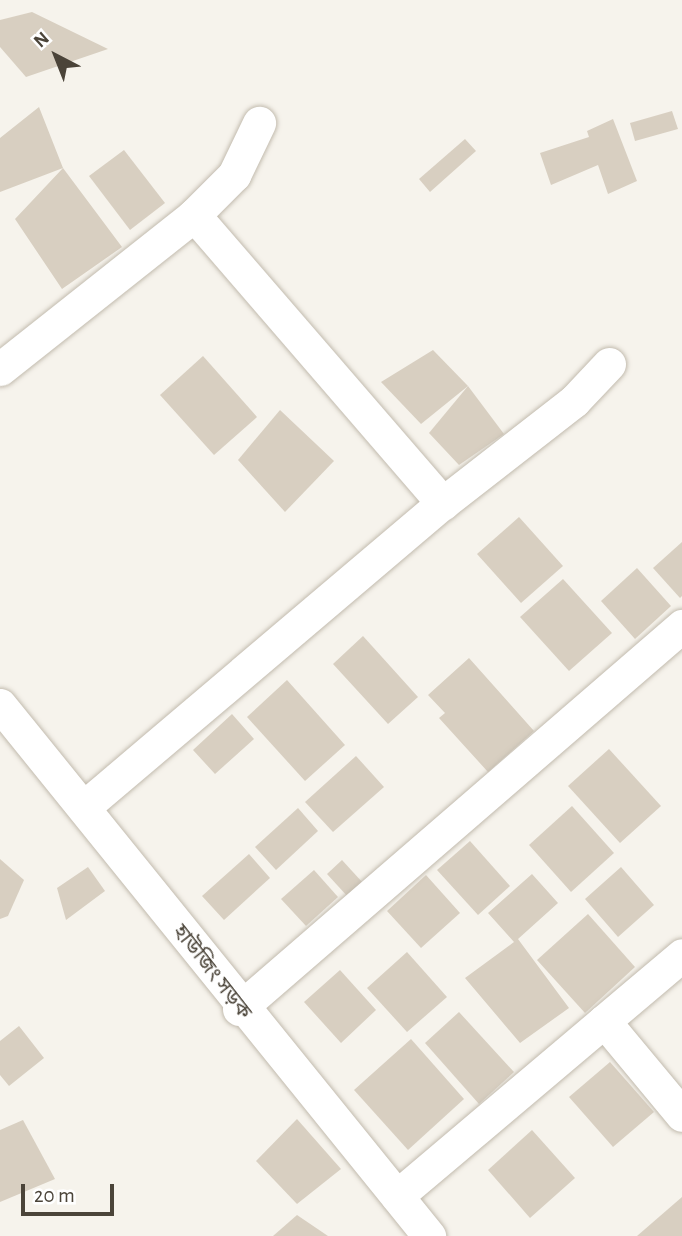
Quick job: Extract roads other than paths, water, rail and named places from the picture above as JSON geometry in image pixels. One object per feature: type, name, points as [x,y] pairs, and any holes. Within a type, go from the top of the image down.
[{"type":"street","points":[[0,369],[194,215],[234,175],[259,123]]},
{"type":"street","points":[[194,215],[443,503]]},
{"type":"street","points":[[84,807],[443,503],[574,401],[609,364]]},
{"type":"street","points":[[239,1009],[682,626]]},
{"type":"street","name":"হাউজিং সড়ক","points":[[0,705],[84,807],[239,1009],[429,1236]]},
{"type":"street","points":[[397,1196],[682,956]]},
{"type":"street","points":[[604,1021],[682,1115]]}]
